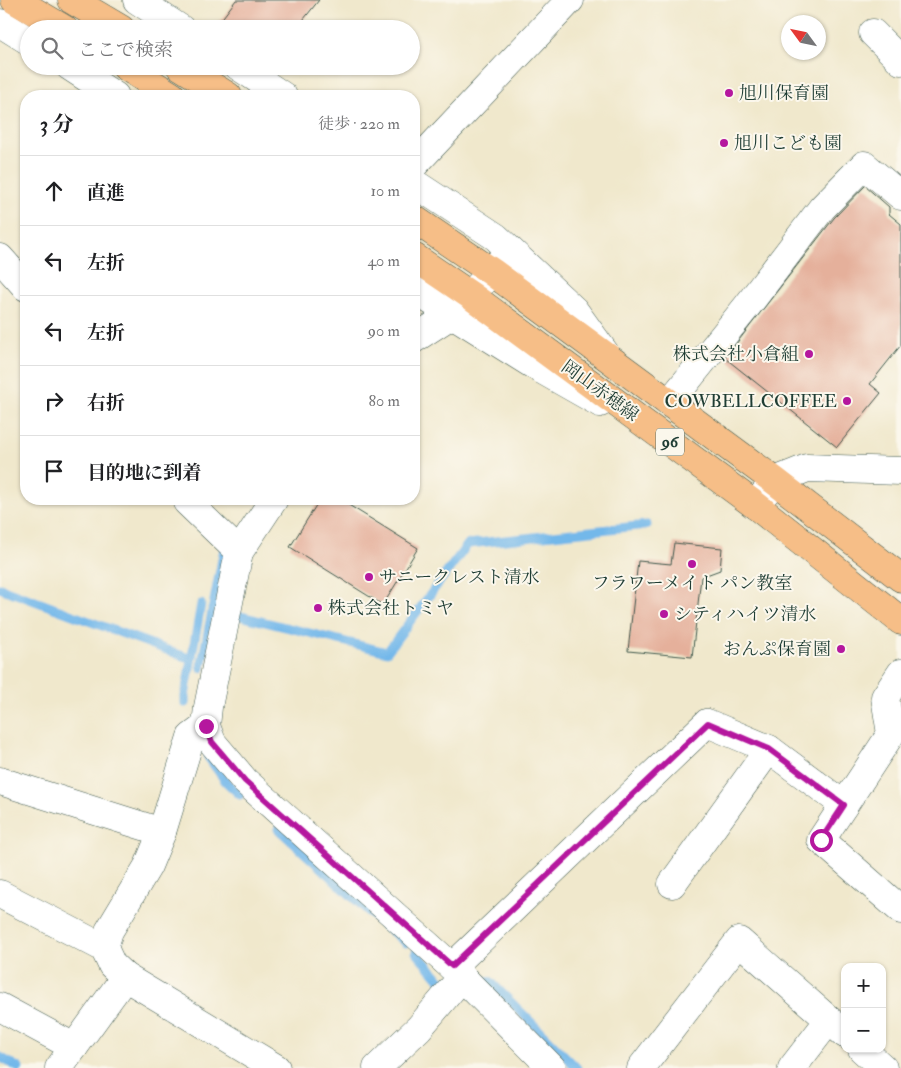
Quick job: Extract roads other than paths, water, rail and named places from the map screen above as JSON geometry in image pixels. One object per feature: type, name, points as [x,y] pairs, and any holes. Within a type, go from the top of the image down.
[{"type":"main road","points":[[15,0],[49,20]]},
{"type":"main road","points":[[72,0],[105,20]]},
{"type":"main road","points":[[139,75],[163,90]]},
{"type":"main road","points":[[194,75],[218,90]]},
{"type":"main road","name":"岡山赤穂線","points":[[420,223],[492,272],[610,359],[775,481],[901,578]]},
{"type":"main road","name":"岡山赤穂線","points":[[420,261],[470,295],[755,505],[901,621]]},
{"type":"street","points":[[140,1],[168,20]]},
{"type":"street","points":[[420,157],[561,3]]},
{"type":"street","points":[[0,23],[20,35]]},
{"type":"street","points":[[873,33],[901,62]]},
{"type":"street","points":[[83,75],[106,90]]},
{"type":"street","points":[[252,75],[274,90]]},
{"type":"street","points":[[669,403],[822,208],[864,165],[901,196]]},
{"type":"street","points":[[420,187],[496,237],[574,310],[610,359]]},
{"type":"street","points":[[420,335],[451,315],[492,272],[509,250]]},
{"type":"street","points":[[0,258],[20,280]]},
{"type":"street","points":[[420,294],[535,366],[675,446]]},
{"type":"street","points":[[755,505],[775,481],[807,468],[901,471]]},
{"type":"street","points":[[190,505],[230,544]]},
{"type":"street","points":[[268,505],[230,544],[227,612],[208,706],[206,726],[212,742],[245,781],[457,972],[552,1068]]},
{"type":"street","points":[[901,673],[885,697],[891,734],[821,840],[901,910]]},
{"type":"street","points":[[378,1068],[419,1028],[457,972],[708,723],[769,749],[844,805]]},
{"type":"street","points":[[104,948],[109,931],[148,866],[162,832],[191,737],[206,726]]},
{"type":"street","points":[[672,884],[769,749]]},
{"type":"street","points":[[0,781],[162,832]]},
{"type":"street","points":[[0,894],[104,948],[112,965],[125,977],[276,1068]]},
{"type":"street","points":[[641,1068],[738,941],[837,1027],[792,1068]]},
{"type":"street","points":[[0,1007],[67,1058],[125,977]]},
{"type":"street","points":[[867,1053],[884,1068]]},
{"type":"waterway","points":[[212,609],[387,652],[468,544],[647,525]]},
{"type":"waterway","points":[[201,668],[225,544]]},
{"type":"waterway","points":[[0,588],[191,659]]},
{"type":"waterway","points":[[185,703],[201,604]]},
{"type":"waterway","points":[[208,757],[226,782],[240,795]]},
{"type":"waterway","points":[[278,829],[381,923],[406,943]]},
{"type":"waterway","points":[[416,952],[441,981],[445,981]]},
{"type":"waterway","points":[[484,981],[490,981],[577,1068]]},
{"type":"waterway","points":[[0,1057],[19,1068]]},
{"type":"place","name":"旭川保育園","points":[[729,93]]},
{"type":"place","name":"旭川こども園","points":[[724,143]]},
{"type":"place","name":"株式会社小倉組","points":[[809,354]]},
{"type":"place","name":"COWBELLCOFFEE","points":[[847,401]]},
{"type":"place","name":"フラワーメイト パン教室","points":[[692,564]]},
{"type":"place","name":"サニークレスト清水","points":[[369,577]]},
{"type":"place","name":"株式会社トミヤ","points":[[318,608]]},
{"type":"place","name":"シティハイツ清水","points":[[664,614]]},
{"type":"place","name":"おんぷ保育園","points":[[841,649]]}]
